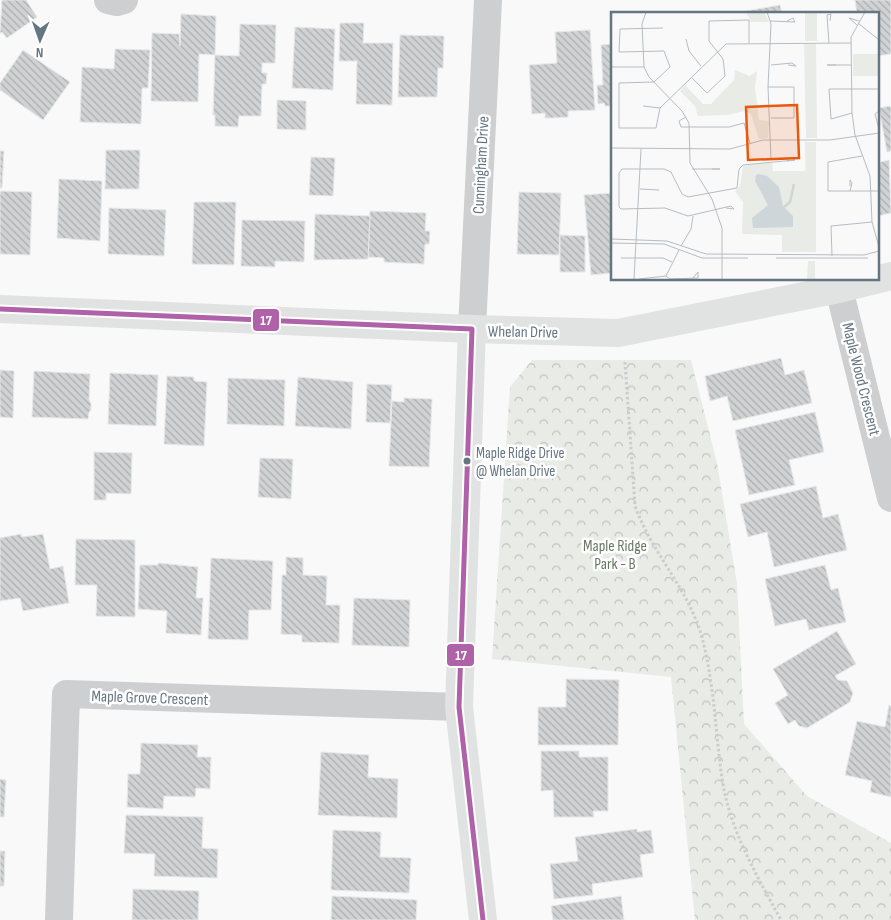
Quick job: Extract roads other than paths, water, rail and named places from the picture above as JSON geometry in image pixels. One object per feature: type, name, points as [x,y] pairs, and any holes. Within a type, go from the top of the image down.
[{"type":"street","points":[[108,0],[117,2],[124,0]]},
{"type":"street","name":"Cunningham Drive","points":[[472,330],[488,0]]},
{"type":"street","name":"Whelan Drive","points":[[878,279],[891,276]]},
{"type":"street","name":"Whelan Drive","points":[[0,309],[472,330],[618,332],[839,289],[875,280]]},
{"type":"street","name":"Maple Wood Crescent","points":[[839,289],[891,498]]},
{"type":"street","points":[[472,330],[459,707],[483,920]]},
{"type":"street","name":"Maple Grove Crescent","points":[[59,920],[66,694],[459,707]]},
{"type":"place","name":"Maple Ridge Drive @ Whelan Drive","points":[[467,461]]},
{"type":"park label","name":"Maple Ridge Park - B","points":[[615,554]]}]
